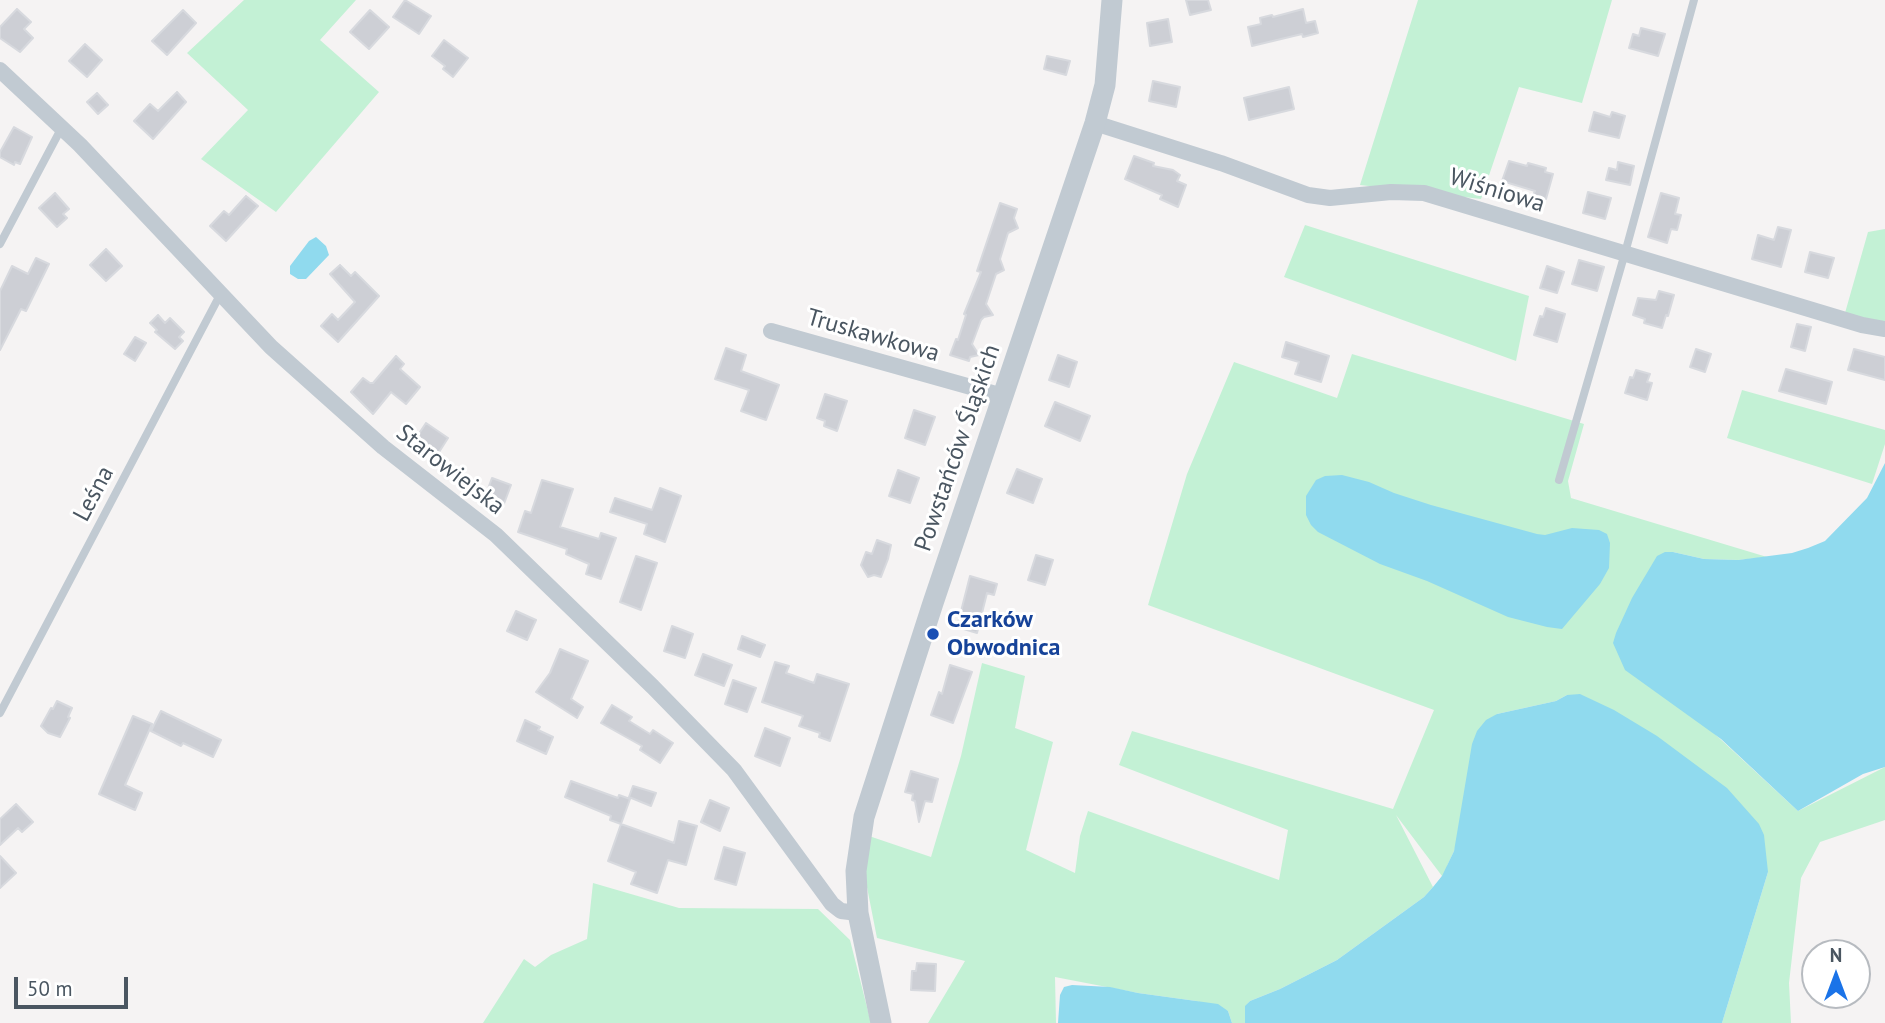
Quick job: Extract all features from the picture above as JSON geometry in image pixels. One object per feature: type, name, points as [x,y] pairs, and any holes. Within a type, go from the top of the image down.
[{"type":"street","name":"Powstańców Śląskich","points":[[881,1023],[858,913],[856,871],[864,817],[1095,123],[1105,85],[1112,0]]},
{"type":"street","name":"Starowiejska","points":[[0,70],[62,127],[271,347],[383,447],[496,535],[653,687],[734,770],[832,904],[841,911],[858,913]]},
{"type":"street","name":"Wiśniowa","points":[[1095,123],[1221,163],[1308,195],[1330,198],[1391,192],[1424,193],[1861,325],[1885,329]]},
{"type":"street","name":"Truskawkowa","points":[[771,331],[1003,396]]},
{"type":"lane","points":[[1559,480],[1695,0]]},
{"type":"lane","points":[[0,244],[62,127]]},
{"type":"lane","name":"Leśna","points":[[0,713],[221,293]]},
{"type":"green space","points":[[244,0],[356,0],[320,40],[379,92],[276,212],[201,159],[248,110],[187,53]]},
{"type":"green space","points":[[1418,0],[1612,0],[1582,103],[1519,87],[1481,199],[1360,185]]},
{"type":"green space","points":[[1305,225],[1529,296],[1516,361],[1284,277]]},
{"type":"green space","points":[[1885,229],[1885,323],[1845,313],[1868,232]]},
{"type":"green space","points":[[1352,354],[1584,424],[1568,481],[1571,498],[1767,557],[1704,559],[1673,552],[1704,724],[1798,811],[1885,767],[1885,820],[1820,842],[1801,878],[1789,983],[1791,1023],[1722,1023],[1768,872],[1567,695],[1556,701],[1497,714],[1447,866],[1453,883],[1434,887],[1442,876],[1396,815],[1433,887],[1424,897],[1337,960],[1250,1001],[1245,1007],[1245,1023],[1232,1023],[1228,1011],[1196,1001],[1055,977],[1056,1023],[928,1023],[965,961],[877,938],[864,872],[869,836],[931,857],[961,756],[982,663],[1025,676],[1015,728],[1053,742],[1026,850],[1075,873],[1080,836],[1088,811],[1279,880],[1288,830],[1119,765],[1132,731],[1393,809],[1434,710],[1148,605],[1187,474],[1234,362],[1337,398]]},
{"type":"green space","points":[[1742,390],[1885,430],[1885,444],[1872,484],[1727,438]]},
{"type":"green space","points":[[593,883],[679,908],[818,909],[850,940],[871,1023],[483,1023],[524,959],[535,967],[551,955],[587,939]]},
{"type":"water","points":[[316,237],[326,246],[329,255],[306,279],[298,279],[290,274],[290,266],[309,241]]},
{"type":"water","points":[[1885,463],[1885,767],[1863,774],[1798,811],[1721,739],[1625,670],[1613,643],[1632,598],[1657,556],[1673,552],[1704,559],[1738,560],[1792,553],[1808,548],[1825,541],[1867,498]]},
{"type":"water","points":[[1342,475],[1431,505],[1537,534],[1545,535],[1572,528],[1599,530],[1607,534],[1610,543],[1609,568],[1600,584],[1562,629],[1508,617],[1427,581],[1380,564],[1318,532],[1306,515],[1306,496],[1316,480],[1325,476]]},
{"type":"water","points":[[1580,694],[1614,710],[1657,736],[1727,788],[1759,824],[1764,835],[1768,872],[1722,1023],[1245,1023],[1245,1006],[1250,1001],[1337,960],[1424,897],[1442,876],[1454,851],[1472,744],[1477,731],[1486,720],[1497,714]]},
{"type":"water","points":[[1064,987],[1110,987],[1218,1004],[1228,1011],[1232,1023],[1058,1023],[1060,995]]},
{"type":"building","points":[[405,0],[431,16],[419,34],[393,17]]},
{"type":"building","points":[[1186,0],[1208,0],[1211,10],[1190,15]]},
{"type":"building","points":[[17,9],[31,22],[24,29],[33,38],[20,52],[0,38],[0,27]]},
{"type":"building","points":[[1303,9],[1306,23],[1315,21],[1318,33],[1303,37],[1302,34],[1252,46],[1248,27],[1261,24],[1260,18]]},
{"type":"building","points":[[183,10],[196,23],[167,55],[152,41]]},
{"type":"building","points":[[370,10],[389,27],[369,49],[350,32]]},
{"type":"building","points":[[1168,19],[1172,42],[1150,46],[1147,23]]},
{"type":"building","points":[[1641,28],[1665,34],[1658,56],[1629,48],[1633,34],[1639,36]]},
{"type":"building","points":[[444,40],[468,58],[453,77],[443,69],[445,66],[432,56]]},
{"type":"building","points":[[85,44],[102,60],[87,77],[69,61]]},
{"type":"building","points":[[1047,56],[1070,61],[1066,75],[1044,69]]},
{"type":"building","points":[[1153,81],[1180,87],[1176,107],[1149,101]]},
{"type":"building","points":[[1289,87],[1294,109],[1249,120],[1244,98]]},
{"type":"building","points":[[177,92],[186,102],[153,139],[134,121],[150,104],[158,111]]},
{"type":"building","points":[[97,93],[108,105],[98,114],[87,102]]},
{"type":"building","points":[[1594,112],[1610,117],[1612,112],[1625,116],[1619,138],[1589,131]]},
{"type":"building","points":[[14,127],[32,137],[20,164],[15,162],[14,165],[0,157],[0,152]]},
{"type":"building","points":[[1134,156],[1180,175],[1177,181],[1186,185],[1178,207],[1160,199],[1162,195],[1125,179]]},
{"type":"building","points":[[1509,161],[1546,168],[1545,172],[1553,174],[1546,199],[1533,195],[1535,191],[1502,181]]},
{"type":"building","points":[[1618,162],[1634,166],[1630,185],[1606,180],[1609,168],[1617,170]]},
{"type":"building","points":[[1588,192],[1611,198],[1605,219],[1583,213]]},
{"type":"building","points":[[55,193],[69,209],[63,214],[67,218],[57,227],[39,208]]},
{"type":"building","points":[[1661,193],[1679,198],[1675,214],[1681,215],[1677,230],[1671,229],[1667,243],[1648,237]]},
{"type":"building","points":[[246,196],[258,206],[226,241],[210,226],[224,211],[229,215]]},
{"type":"building","points":[[1000,203],[1017,209],[1014,218],[1018,228],[1008,233],[1000,259],[1004,270],[996,274],[986,304],[993,315],[981,320],[972,344],[979,355],[970,357],[969,361],[950,355],[956,339],[958,340],[966,315],[964,314],[981,272],[977,271]]},
{"type":"building","points":[[1778,227],[1791,230],[1781,267],[1752,259],[1758,235],[1774,240]]},
{"type":"building","points":[[106,249],[122,266],[106,281],[90,265]]},
{"type":"building","points":[[1810,252],[1834,258],[1828,278],[1805,272]]},
{"type":"building","points":[[36,258],[49,264],[26,311],[21,309],[0,350],[0,291],[12,266],[28,274]]},
{"type":"building","points":[[1579,260],[1604,267],[1597,291],[1572,284]]},
{"type":"building","points":[[340,265],[351,276],[355,272],[379,296],[338,342],[321,326],[332,314],[338,320],[355,302],[330,274]]},
{"type":"building","points":[[1547,266],[1564,272],[1557,293],[1540,288]]},
{"type":"building","points":[[1659,291],[1674,295],[1662,328],[1644,323],[1645,319],[1633,315],[1638,298],[1656,300]]},
{"type":"building","points":[[1546,308],[1565,314],[1557,342],[1534,335],[1540,316],[1543,317]]},
{"type":"building","points":[[158,315],[165,323],[170,318],[184,332],[179,337],[183,341],[175,349],[155,332],[157,330],[150,323]]},
{"type":"building","points":[[1797,324],[1811,327],[1805,351],[1791,347]]},
{"type":"building","points":[[135,337],[146,343],[135,361],[124,354]]},
{"type":"building","points":[[1286,342],[1329,356],[1321,382],[1295,374],[1299,362],[1282,357]]},
{"type":"building","points":[[726,348],[746,355],[741,371],[779,385],[766,420],[741,411],[749,390],[715,379]]},
{"type":"building","points":[[1696,349],[1711,354],[1705,372],[1690,367]]},
{"type":"building","points":[[1854,349],[1885,357],[1885,380],[1848,370]]},
{"type":"building","points":[[1058,355],[1077,362],[1069,387],[1049,380]]},
{"type":"building","points":[[396,356],[404,364],[400,369],[420,387],[406,404],[391,392],[373,414],[351,392],[363,378],[373,383]]},
{"type":"building","points":[[1786,369],[1832,382],[1826,404],[1779,391]]},
{"type":"building","points":[[1636,370],[1650,374],[1647,382],[1652,383],[1647,400],[1625,393],[1630,377],[1633,378]]},
{"type":"building","points":[[825,394],[847,401],[837,431],[824,426],[825,421],[817,418]]},
{"type":"building","points":[[1055,402],[1090,416],[1080,441],[1045,426]]},
{"type":"building","points":[[914,410],[935,417],[925,445],[905,438]]},
{"type":"building","points":[[426,423],[448,438],[434,460],[413,446]]},
{"type":"building","points":[[1017,469],[1042,479],[1033,503],[1007,493]]},
{"type":"building","points":[[898,470],[919,478],[910,503],[889,496]]},
{"type":"building","points":[[492,478],[511,485],[502,509],[483,502]]},
{"type":"building","points":[[542,480],[573,489],[560,527],[599,539],[601,533],[616,538],[601,579],[586,574],[589,564],[566,554],[567,549],[518,532],[525,511],[531,513]]},
{"type":"building","points":[[660,488],[681,496],[665,542],[644,534],[647,524],[610,512],[615,498],[652,510]]},
{"type":"building","points":[[877,540],[891,545],[888,559],[881,577],[868,577],[861,565],[866,552],[872,554]]},
{"type":"building","points":[[1036,555],[1053,560],[1045,585],[1028,580]]},
{"type":"building","points":[[636,556],[657,563],[641,610],[620,602]]},
{"type":"building","points":[[970,576],[997,584],[994,595],[987,593],[977,633],[957,627]]},
{"type":"building","points":[[516,611],[536,620],[527,640],[507,631]]},
{"type":"building","points":[[672,626],[693,634],[685,658],[664,651]]},
{"type":"building","points":[[742,636],[765,645],[760,657],[738,649]]},
{"type":"building","points":[[560,649],[588,661],[571,699],[583,707],[577,718],[536,692],[550,673]]},
{"type":"building","points":[[703,654],[732,665],[724,686],[695,675]]},
{"type":"building","points":[[775,662],[789,666],[786,673],[814,683],[817,674],[849,684],[830,741],[819,737],[820,733],[799,726],[803,716],[762,702]]},
{"type":"building","points":[[950,665],[972,672],[953,723],[931,715],[939,692],[942,694]]},
{"type":"building","points":[[733,680],[756,688],[747,712],[725,704]]},
{"type":"building","points":[[57,701],[72,708],[60,737],[48,733],[41,726]]},
{"type":"building","points":[[612,705],[632,717],[629,721],[650,734],[653,730],[673,743],[660,763],[640,750],[642,746],[601,723]]},
{"type":"building","points":[[161,711],[221,740],[213,757],[183,743],[181,746],[151,731]]},
{"type":"building","points":[[133,716],[152,724],[125,785],[142,793],[135,810],[99,794]]},
{"type":"building","points":[[525,720],[553,737],[546,754],[517,741]]},
{"type":"building","points":[[765,728],[790,738],[780,766],[755,756]]},
{"type":"building","points":[[911,771],[938,779],[932,802],[925,801],[919,822],[915,801],[912,800],[913,794],[905,792]]},
{"type":"building","points":[[571,781],[618,798],[619,795],[630,799],[621,824],[610,820],[611,816],[565,797]]},
{"type":"building","points":[[633,786],[656,793],[651,806],[629,797]]},
{"type":"building","points":[[710,800],[729,808],[720,831],[701,822]]},
{"type":"building","points":[[16,804],[33,822],[22,832],[18,828],[0,845],[0,819]]},
{"type":"building","points":[[679,821],[697,826],[686,865],[668,860],[657,893],[631,884],[636,872],[608,861],[621,824],[674,843]]},
{"type":"building","points":[[724,847],[745,853],[736,885],[715,879]]},
{"type":"building","points":[[0,856],[16,873],[0,888]]},
{"type":"building","points":[[917,963],[936,964],[935,991],[911,990],[912,971],[916,971]]},
{"type":"place","name":"Czarków Obwodnica","points":[[933,634]]}]
